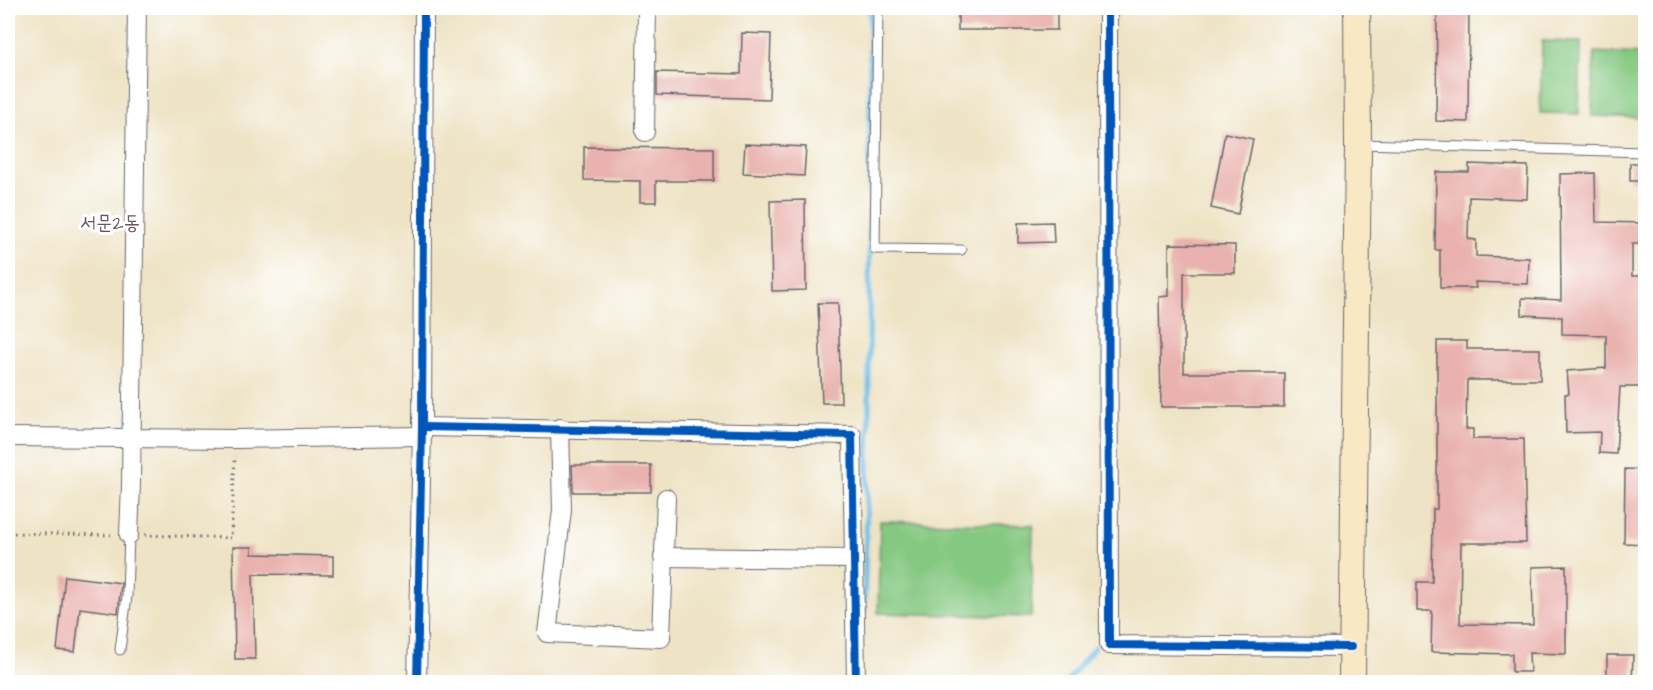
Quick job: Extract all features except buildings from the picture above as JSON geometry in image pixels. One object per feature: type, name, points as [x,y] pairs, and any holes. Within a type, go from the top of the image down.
[{"type":"street","points":[[129,535],[137,8]]},
{"type":"street","points":[[417,682],[422,432],[424,8]]},
{"type":"street","points":[[645,132],[647,8]]},
{"type":"street","points":[[1108,8],[1109,645],[1351,647]]},
{"type":"street","points":[[1352,682],[1358,144],[1357,8]]},
{"type":"street","points":[[8,437],[236,439],[560,428],[852,435],[856,682]]},
{"type":"street","points":[[560,428],[562,510],[547,633],[661,638],[666,498]]},
{"type":"street","points":[[663,557],[854,559]]},
{"type":"lane","points":[[878,8],[874,249],[961,250]]},
{"type":"lane","points":[[1358,144],[1646,152]]},
{"type":"lane","points":[[120,650],[127,596],[129,535]]},
{"type":"path","points":[[231,537],[236,439]]},
{"type":"green space","points":[[1542,41],[1581,42],[1579,114],[1540,113]]},
{"type":"green space","points":[[1594,52],[1645,54],[1645,118],[1592,116]]},
{"type":"green space","points":[[880,521],[1033,525],[1031,617],[878,613]]},
{"type":"waterway","points":[[864,612],[869,425],[870,8]]},
{"type":"waterway","points":[[1066,682],[1095,647]]},
{"type":"cycle path","points":[[417,682],[422,427],[424,8]]},
{"type":"cycle path","points":[[1108,8],[1109,645],[1351,647]]},
{"type":"cycle path","points":[[422,427],[852,435],[856,682]]},
{"type":"district","name":"서문2동","points":[[110,223]]}]
